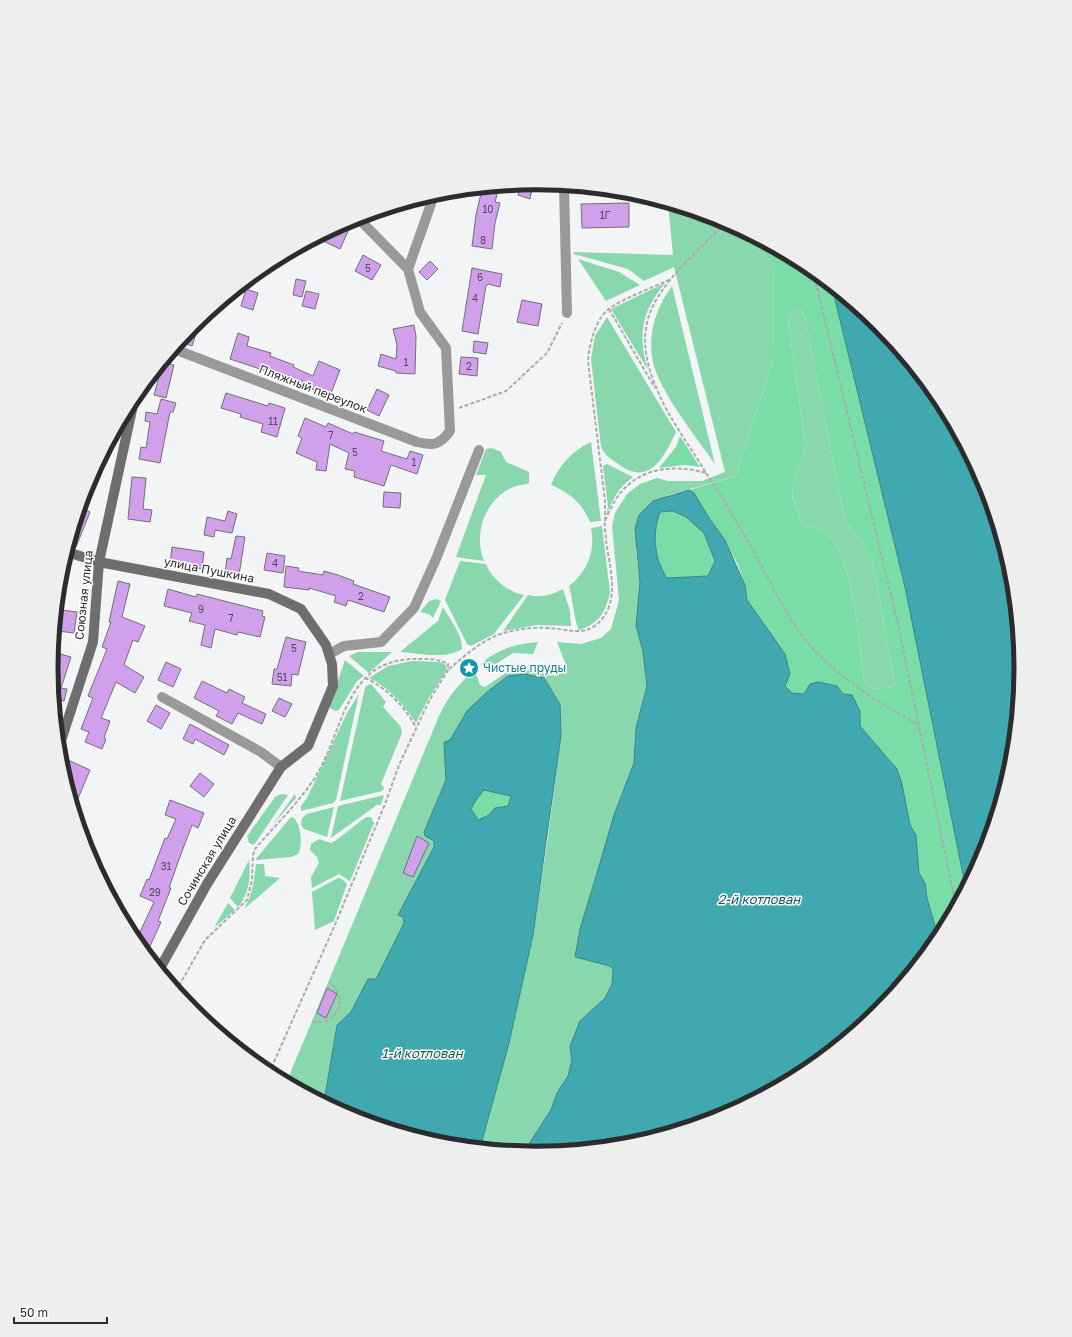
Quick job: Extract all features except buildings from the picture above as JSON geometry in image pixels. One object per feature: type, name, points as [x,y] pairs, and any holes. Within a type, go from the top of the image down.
[{"type":"street","points":[[564,192],[568,313]]},
{"type":"street","points":[[408,268],[431,203]]},
{"type":"street","points":[[363,223],[408,268],[420,312],[446,348],[450,412]]},
{"type":"street","name":"Пляжный переулок","points":[[179,351],[417,442],[436,444],[444,440],[450,431],[450,412]]},
{"type":"street","name":"Союзная улица","points":[[63,735],[93,642],[99,562],[131,416]]},
{"type":"street","points":[[328,649],[381,642],[414,608],[436,558],[479,450]]},
{"type":"street","name":"улица Пушкина","points":[[72,554],[99,562],[269,594],[301,608],[328,649]]},
{"type":"street","name":"Сочинская улица","points":[[162,965],[207,884],[281,767],[308,746],[334,680],[328,649]]},
{"type":"street","points":[[162,697],[261,752],[281,767]]},
{"type":"path","points":[[658,392],[646,359],[646,326],[655,300],[670,279],[721,228]]},
{"type":"path","points":[[272,1067],[334,927],[385,804],[399,765],[429,701],[448,670],[472,649],[503,634],[525,629],[546,628],[582,632],[592,628],[606,614],[612,598],[605,522],[605,501],[588,361],[588,349],[593,334],[609,308],[670,279]]},
{"type":"path","points":[[815,281],[898,624],[955,899]]},
{"type":"path","points":[[609,308],[706,473],[742,530],[790,617],[816,652],[870,696],[918,724]]},
{"type":"path","points":[[450,412],[506,391],[548,353],[568,313]]},
{"type":"path","points":[[605,522],[622,490],[643,474],[670,469],[706,473]]},
{"type":"path","points":[[179,986],[205,940],[247,900],[252,880],[253,855],[255,850],[317,775],[353,692],[365,678],[390,663],[412,659],[440,660],[448,664],[448,670]]},
{"type":"path","points":[[365,678],[376,684],[398,704],[410,717],[416,728]]},
{"type":"path","points":[[312,1021],[328,1020],[338,1012],[340,1002],[338,991],[329,982]]},
{"type":"green space","points":[[669,210],[719,227],[743,238],[774,263],[773,360],[736,476],[669,495],[636,550],[640,582],[636,626],[643,651],[647,686],[636,728],[634,763],[614,815],[580,929],[575,957],[610,966],[613,969],[612,984],[605,998],[580,1021],[570,1046],[572,1060],[568,1076],[557,1093],[551,1110],[528,1146],[481,1143],[509,1043],[533,935],[548,837],[561,735],[560,703],[544,678],[467,711],[450,740],[446,780],[424,832],[434,841],[434,847],[398,915],[403,917],[404,923],[376,979],[368,979],[351,1012],[337,1025],[325,1097],[289,1077],[291,1071],[439,716],[450,696],[475,670],[480,685],[485,687],[507,672],[523,669],[555,676],[562,673],[566,665],[557,642],[581,644],[601,638],[611,629],[619,600],[612,526],[615,513],[627,494],[640,484],[657,478],[668,481],[702,481],[725,472],[674,267],[644,281],[628,269],[574,254],[574,252],[673,255]]},
{"type":"green space","points":[[743,238],[802,271],[834,295],[905,587],[964,881],[950,908],[935,931],[927,898],[925,883],[919,873],[916,835],[910,825],[902,784],[897,769],[860,726],[860,711],[843,694],[810,684],[804,694],[792,693],[785,686],[762,622],[747,600],[745,585],[738,565],[725,540],[689,490],[736,476],[773,360],[774,263]],"holes":[[[792,308],[800,308],[805,317],[845,520],[872,557],[895,687],[873,689],[864,681],[853,600],[842,557],[833,541],[823,531],[802,525],[792,496],[794,479],[806,449],[788,320]]]},
{"type":"green space","points":[[578,259],[619,272],[640,285],[606,301]]},
{"type":"green space","points":[[665,283],[651,303],[642,334],[648,370],[611,309]]},
{"type":"green space","points":[[672,286],[715,464],[689,428],[663,387],[653,362],[651,342],[654,322],[661,303]]},
{"type":"green space","points":[[792,307],[800,308],[805,317],[845,520],[872,557],[895,687],[873,689],[864,681],[853,600],[842,557],[833,541],[823,531],[802,525],[792,495],[794,479],[806,449],[788,320]]},
{"type":"green space","points":[[607,317],[676,432],[667,450],[656,465],[649,470],[641,472],[632,471],[621,466],[612,460],[601,447],[591,359],[595,336]]},
{"type":"green space","points":[[680,436],[700,467],[684,465],[659,468],[676,447]]},
{"type":"green space","points":[[591,442],[601,521],[590,522],[587,515],[575,499],[564,491],[551,485],[558,471],[567,459],[578,449]]},
{"type":"green space","points":[[492,448],[501,452],[506,462],[529,472],[529,483],[513,487],[503,493],[495,500],[489,509],[484,518],[481,529],[481,551],[484,561],[456,557],[486,475],[476,475],[486,449]]},
{"type":"green space","points":[[607,464],[633,477],[623,485],[616,494],[606,516],[608,507],[603,466]]},
{"type":"green space","points":[[673,511],[686,517],[704,533],[715,561],[708,576],[667,578],[659,565],[656,548],[655,525],[660,512]]},
{"type":"green space","points":[[602,526],[610,592],[604,611],[597,621],[579,630],[569,586],[581,574],[589,560],[592,545],[591,528]]},
{"type":"green space","points":[[460,561],[486,564],[496,580],[512,591],[524,595],[494,634],[471,646],[467,644],[445,600]]},
{"type":"green space","points":[[563,589],[570,611],[571,626],[537,625],[503,631],[528,595],[546,595]]},
{"type":"green space","points":[[436,599],[441,601],[433,618],[429,614],[420,612],[429,601]]},
{"type":"green space","points":[[443,607],[458,633],[462,644],[462,649],[440,655],[400,652],[438,621]]},
{"type":"green space","points":[[538,642],[533,654],[513,653],[488,669],[481,664],[493,655],[507,648]]},
{"type":"green space","points":[[358,652],[392,652],[369,673],[349,656]]},
{"type":"green space","points":[[345,660],[364,676],[357,681],[339,710],[335,711],[330,708],[330,704]]},
{"type":"green space","points":[[412,661],[440,662],[446,665],[447,670],[427,701],[416,723],[407,710],[383,686],[369,678],[388,666]]},
{"type":"green space","points":[[371,684],[386,702],[383,707],[401,727],[402,733],[381,784],[384,788],[382,791],[340,801],[365,688]]},
{"type":"green space","points":[[359,694],[336,800],[333,803],[301,811],[301,806],[307,798],[347,713]]},
{"type":"green space","points":[[484,790],[512,796],[508,806],[495,808],[489,815],[478,820],[471,809]]},
{"type":"green space","points":[[281,794],[288,795],[254,845],[249,843],[247,836],[275,797]]},
{"type":"green space","points":[[295,794],[296,798],[271,827]]},
{"type":"green space","points":[[384,795],[381,805],[377,805],[331,838],[338,806]]},
{"type":"green space","points":[[334,807],[327,837],[304,829],[301,825],[302,818],[307,814]]},
{"type":"green space","points":[[291,817],[294,818],[300,830],[301,841],[298,854],[291,857],[255,860]]},
{"type":"green space","points":[[366,817],[371,817],[374,823],[350,881],[339,874],[312,888],[311,877],[319,863],[317,857],[310,850],[311,844],[319,839],[331,843]]},
{"type":"green space","points":[[249,860],[250,872],[247,891],[238,907],[230,898]]},
{"type":"green space","points":[[256,864],[264,864],[265,876],[280,878],[244,909],[254,881]]},
{"type":"green space","points":[[338,878],[342,879],[347,884],[334,921],[315,930],[312,892]]},
{"type":"green space","points":[[228,903],[235,910],[214,928]]},
{"type":"water","points":[[834,295],[851,309],[895,353],[933,403],[950,430],[965,457],[989,515],[1005,575],[1013,637],[1014,668],[1010,731],[1005,762],[989,822],[964,881],[905,587]]},
{"type":"water","name":"2-й котлован","points":[[689,490],[694,493],[709,518],[725,540],[745,585],[747,600],[785,654],[790,674],[785,686],[792,693],[804,694],[810,684],[818,682],[837,686],[843,694],[852,695],[860,711],[860,726],[897,769],[902,784],[910,825],[916,835],[919,873],[925,883],[927,898],[935,931],[895,984],[851,1028],[802,1066],[747,1097],[690,1121],[629,1137],[567,1145],[528,1146],[551,1110],[557,1093],[568,1076],[572,1060],[570,1046],[580,1021],[605,998],[612,984],[613,969],[610,966],[575,957],[580,929],[614,815],[634,763],[636,728],[647,686],[643,651],[636,626],[640,582],[635,529],[639,515],[653,501]],"holes":[[[673,511],[686,517],[704,533],[715,561],[708,576],[667,578],[659,563],[655,537],[657,520],[660,512]]]},
{"type":"water","name":"1-й котлован","points":[[524,674],[544,678],[560,704],[561,735],[533,935],[509,1043],[481,1143],[443,1137],[412,1130],[353,1110],[325,1097],[337,1025],[351,1012],[368,979],[376,979],[404,923],[403,917],[398,915],[434,847],[434,841],[425,836],[424,832],[446,780],[444,742],[450,740],[467,711],[487,692],[508,676]],"holes":[[[484,790],[511,796],[508,806],[495,808],[489,815],[478,820],[471,809]]]},
{"type":"place","name":"Чистые пруды","points":[[469,668]]}]
